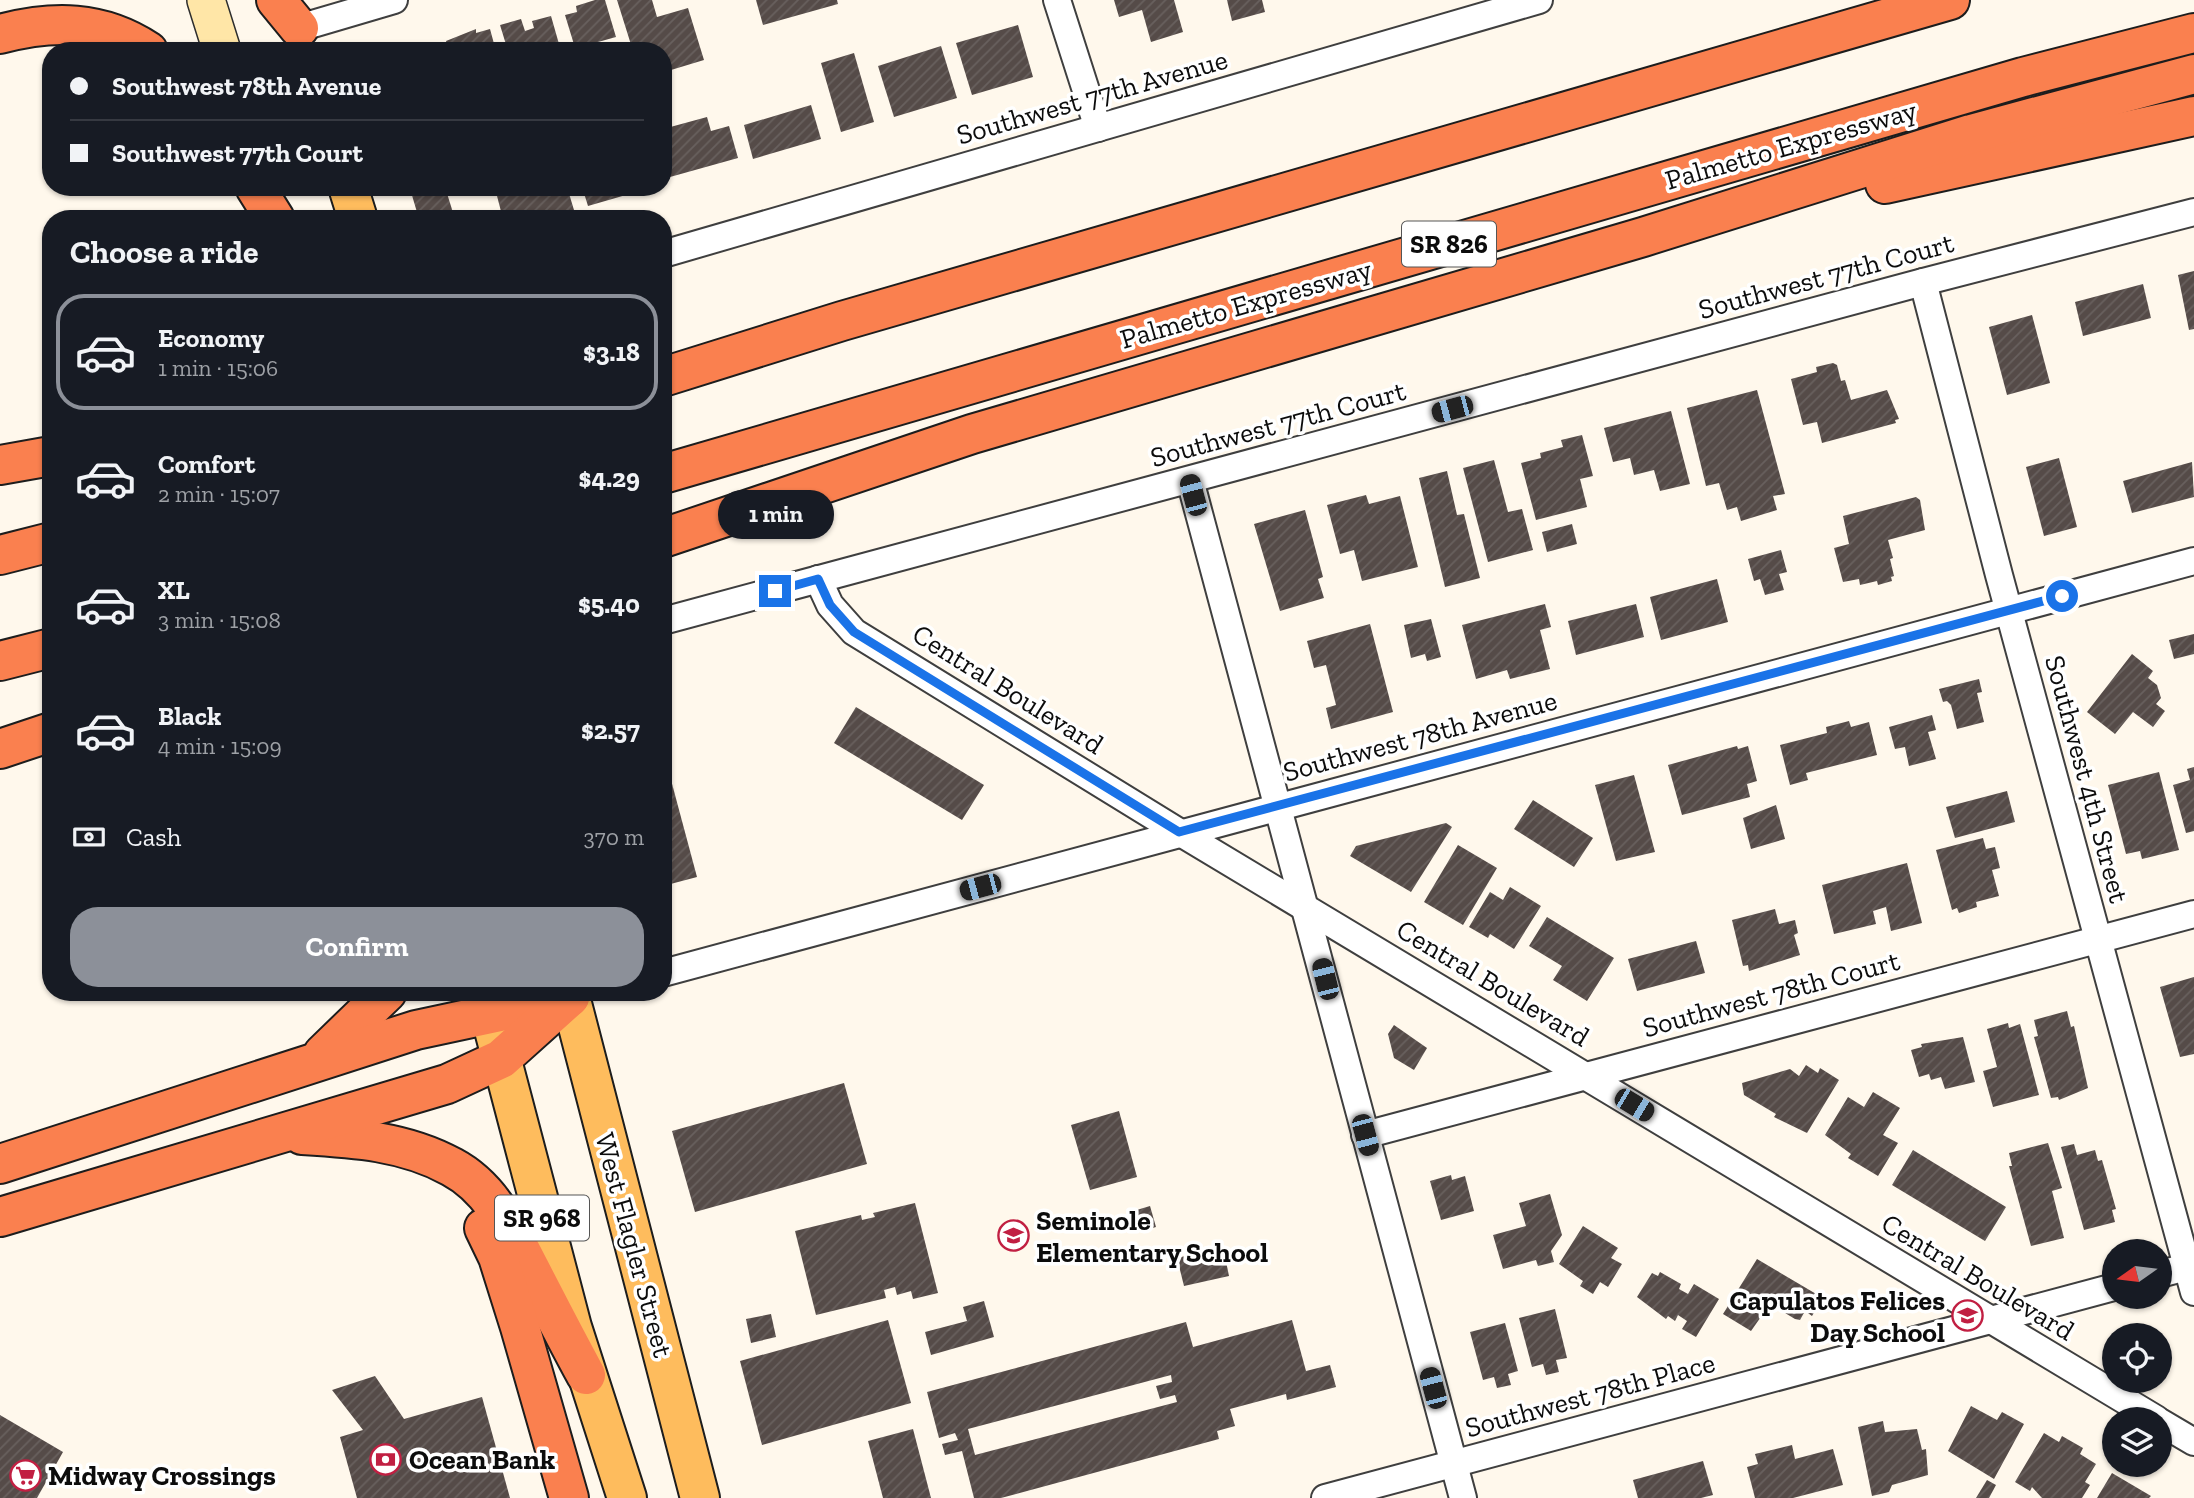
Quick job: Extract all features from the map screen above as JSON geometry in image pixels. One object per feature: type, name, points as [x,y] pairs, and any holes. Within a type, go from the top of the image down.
[{"type":"highway","points":[[0,6],[23,0]]},
{"type":"highway","points":[[672,374],[842,321],[1887,11],[1950,0]]},
{"type":"highway","points":[[0,34],[53,23],[89,26],[114,32],[132,42]]},
{"type":"highway","name":"Palmetto Expressway","points":[[672,471],[2023,77],[2194,33]]},
{"type":"highway","points":[[672,535],[972,434],[1643,237],[1971,134],[2194,74]]},
{"type":"highway","points":[[1643,237],[2194,116]]},
{"type":"highway","points":[[0,452],[42,454]]},
{"type":"highway","points":[[0,465],[42,456]]},
{"type":"highway","points":[[0,555],[42,544]]},
{"type":"highway","points":[[0,661],[42,650]]},
{"type":"highway","points":[[0,747],[42,734]]},
{"type":"highway","points":[[314,1062],[378,1001]]},
{"type":"highway","points":[[0,1164],[416,1030],[487,1003],[507,1001]]},
{"type":"highway","points":[[0,1217],[447,1084],[501,1059],[568,1001]]},
{"type":"highway","points":[[275,1134],[373,1140],[452,1167],[489,1198],[513,1232],[586,1375]]},
{"type":"highway","points":[[417,1153],[464,1202],[489,1236],[520,1327],[569,1498]]},
{"type":"main road","points":[[206,0],[219,42]]},
{"type":"main road","name":"West Flagler Street","points":[[578,1001],[699,1498]]},
{"type":"main road","name":"SR 968","points":[[487,1003],[586,1375],[627,1498]]},
{"type":"street","points":[[293,20],[394,0]]},
{"type":"street","points":[[1057,0],[1098,128]]},
{"type":"street","name":"Southwest 77th Avenue","points":[[672,251],[1539,0]]},
{"type":"street","name":"Southwest 77th Court","points":[[672,619],[1923,282],[2194,212]]},
{"type":"street","name":"Southwest 4th Street","points":[[1923,282],[2098,940],[2191,1266],[2194,1292]]},
{"type":"street","points":[[1190,480],[1463,1498]]},
{"type":"street","name":"Southwest 78th Avenue","points":[[672,971],[2194,561]]},
{"type":"street","name":"Central Boulevard","points":[[818,579],[830,605],[854,632],[1179,832],[2136,1407]]},
{"type":"street","name":"Southwest 78th Court","points":[[1365,1135],[2194,914]]},
{"type":"street","points":[[2172,1272],[2191,1266]]},
{"type":"street","name":"Southwest 78th Place","points":[[1325,1498],[2102,1290]]},
{"type":"street","name":"Central Boulevard","points":[[2172,1429],[2194,1442]]},
{"type":"building","points":[[605,0],[616,37],[598,42],[573,42],[565,15],[577,12],[576,6]]},
{"type":"building","points":[[617,0],[652,0],[657,17],[688,8],[704,60],[672,70],[672,42],[630,42]]},
{"type":"building","points":[[756,0],[837,0],[838,4],[763,25]]},
{"type":"building","points":[[1114,0],[1174,0],[1183,32],[1151,42],[1142,10],[1119,17]]},
{"type":"building","points":[[1227,0],[1262,0],[1265,12],[1232,21]]},
{"type":"building","points":[[551,16],[558,42],[505,42],[500,25],[521,19],[525,31],[534,28],[532,21]]},
{"type":"building","points":[[1018,25],[1033,77],[972,95],[956,43]]},
{"type":"building","points":[[476,29],[476,33],[490,29],[494,42],[446,42]]},
{"type":"building","points":[[941,46],[957,98],[894,117],[878,66]]},
{"type":"building","points":[[854,53],[874,122],[841,132],[821,63]]},
{"type":"building","points":[[811,105],[821,139],[753,159],[744,125]]},
{"type":"building","points":[[707,117],[711,131],[729,126],[738,158],[672,176],[672,127]]},
{"type":"building","points":[[412,196],[448,196],[452,210],[416,210]]},
{"type":"building","points":[[497,196],[570,196],[574,210],[501,210]]},
{"type":"building","points":[[585,196],[622,196],[588,206]]},
{"type":"building","points":[[2194,271],[2194,329],[2189,330],[2178,275]]},
{"type":"building","points":[[2143,284],[2151,318],[2083,336],[2075,302]]},
{"type":"building","points":[[2032,315],[2050,383],[2007,395],[1989,327]]},
{"type":"building","points":[[1833,363],[1837,365],[1841,381],[1845,380],[1851,400],[1887,390],[1899,419],[1895,420],[1896,423],[1822,443],[1817,422],[1803,425],[1791,379],[1817,372],[1816,367]]},
{"type":"building","points":[[1757,390],[1785,494],[1773,496],[1777,510],[1741,521],[1737,507],[1727,510],[1719,483],[1706,486],[1687,408]]},
{"type":"building","points":[[1671,411],[1690,484],[1660,491],[1654,470],[1634,475],[1630,458],[1613,462],[1604,428]]},
{"type":"building","points":[[1582,435],[1593,476],[1580,479],[1587,507],[1536,520],[1521,463],[1541,458],[1540,453],[1563,447],[1561,440]]},
{"type":"building","points":[[2059,458],[2077,527],[2044,536],[2026,467]]},
{"type":"building","points":[[1494,460],[1508,512],[1522,509],[1533,550],[1488,562],[1463,468]]},
{"type":"building","points":[[2192,462],[2194,497],[2132,513],[2123,481]]},
{"type":"building","points":[[1447,471],[1457,515],[1464,514],[1480,578],[1445,587],[1419,478]]},
{"type":"building","points":[[1366,495],[1369,504],[1400,496],[1418,567],[1362,581],[1354,550],[1340,554],[1327,505]]},
{"type":"building","points":[[1916,497],[1920,500],[1925,530],[1888,540],[1893,558],[1890,559],[1894,576],[1891,577],[1892,581],[1878,585],[1877,581],[1860,585],[1859,579],[1843,582],[1834,548],[1849,544],[1843,516]]},
{"type":"building","points":[[1305,510],[1323,577],[1318,579],[1324,598],[1280,611],[1254,524]]},
{"type":"building","points":[[1572,524],[1577,544],[1547,552],[1542,532]]},
{"type":"building","points":[[1781,550],[1787,572],[1779,574],[1784,590],[1765,595],[1760,579],[1754,581],[1748,559]]},
{"type":"building","points":[[1717,579],[1728,622],[1661,640],[1650,597]]},
{"type":"building","points":[[1545,604],[1551,627],[1540,630],[1550,669],[1510,679],[1507,670],[1476,679],[1462,625]]},
{"type":"building","points":[[1636,604],[1644,637],[1576,655],[1568,621]]},
{"type":"building","points":[[1431,619],[1441,657],[1427,661],[1425,654],[1411,658],[1404,625]]},
{"type":"building","points":[[1370,624],[1393,712],[1331,729],[1326,708],[1336,705],[1326,665],[1314,668],[1307,641]]},
{"type":"building","points":[[2194,634],[2194,654],[2174,659],[2169,640]]},
{"type":"building","points":[[2132,654],[2153,671],[2148,678],[2157,685],[2161,698],[2156,704],[2165,711],[2153,727],[2133,712],[2115,734],[2087,712]]},
{"type":"building","points":[[1979,679],[1982,692],[1977,693],[1984,722],[1957,729],[1951,705],[1947,701],[1943,702],[1939,689]]},
{"type":"building","points":[[856,707],[984,785],[962,820],[834,743]]},
{"type":"building","points":[[1932,715],[1936,730],[1928,732],[1936,759],[1909,766],[1905,747],[1895,749],[1889,727]]},
{"type":"building","points":[[1849,721],[1851,727],[1869,722],[1877,755],[1806,773],[1808,780],[1790,785],[1780,745],[1827,733],[1826,727]]},
{"type":"building","points":[[1737,746],[1738,749],[1748,746],[1757,781],[1747,784],[1750,797],[1682,815],[1668,765]]},
{"type":"building","points":[[2194,767],[2194,831],[2186,833],[2173,785],[2190,780],[2187,769]]},
{"type":"building","points":[[2159,772],[2179,850],[2142,859],[2140,851],[2126,854],[2108,785]]},
{"type":"building","points":[[1634,775],[1655,852],[1616,861],[1595,785]]},
{"type":"building","points":[[672,784],[697,877],[672,884]]},
{"type":"building","points":[[2007,791],[2015,822],[1955,838],[1946,807]]},
{"type":"building","points":[[1533,800],[1593,838],[1574,867],[1514,829]]},
{"type":"building","points":[[1776,805],[1785,839],[1751,849],[1743,818]]},
{"type":"building","points":[[1446,823],[1452,827],[1411,892],[1350,856],[1356,846]]},
{"type":"building","points":[[1983,838],[1986,849],[1995,847],[2000,868],[1992,870],[1999,896],[1976,902],[1977,907],[1959,913],[1957,908],[1952,910],[1936,850]]},
{"type":"building","points":[[1458,845],[1497,868],[1463,925],[1424,902]]},
{"type":"building","points":[[1907,863],[1922,923],[1891,931],[1886,907],[1873,911],[1876,924],[1834,934],[1822,885]]},
{"type":"building","points":[[1510,887],[1541,906],[1514,949],[1490,934],[1488,938],[1469,927],[1490,892],[1503,900]]},
{"type":"building","points":[[1775,909],[1779,924],[1795,920],[1798,933],[1794,935],[1800,955],[1749,971],[1748,965],[1743,966],[1732,920]]},
{"type":"building","points":[[1547,917],[1614,958],[1587,1001],[1553,980],[1562,966],[1529,946]]},
{"type":"building","points":[[1696,941],[1705,973],[1637,991],[1628,959]]},
{"type":"building","points":[[2194,977],[2194,1054],[2180,1057],[2160,987]]},
{"type":"building","points":[[2067,1011],[2071,1027],[2074,1026],[2088,1088],[2059,1100],[2058,1097],[2051,1098],[2034,1037],[2038,1036],[2034,1020]]},
{"type":"building","points":[[2008,1023],[2009,1028],[2020,1024],[2039,1095],[1993,1107],[1983,1071],[1997,1067],[1987,1029]]},
{"type":"building","points":[[1394,1025],[1427,1048],[1414,1070],[1394,1058],[1388,1034]]},
{"type":"building","points":[[1963,1037],[1975,1082],[1945,1089],[1941,1077],[1931,1080],[1929,1074],[1919,1077],[1911,1050],[1922,1047],[1921,1044]]},
{"type":"building","points":[[1806,1065],[1818,1073],[1820,1068],[1839,1080],[1807,1133],[1774,1117],[1776,1114],[1744,1095],[1742,1083],[1790,1069],[1799,1076]]},
{"type":"building","points":[[844,1083],[867,1164],[695,1212],[672,1131]]},
{"type":"building","points":[[1873,1092],[1900,1108],[1883,1135],[1898,1143],[1878,1176],[1848,1158],[1851,1154],[1825,1135],[1848,1097],[1864,1107]]},
{"type":"building","points":[[1119,1111],[1137,1177],[1090,1190],[1071,1125]]},
{"type":"building","points":[[2048,1143],[2062,1188],[2052,1191],[2064,1238],[2031,1246],[2009,1166],[2012,1166],[2009,1153]]},
{"type":"building","points":[[2074,1144],[2077,1155],[2095,1150],[2098,1161],[2102,1160],[2116,1209],[2112,1210],[2115,1222],[2084,1230],[2061,1147]]},
{"type":"building","points":[[1913,1150],[2006,1207],[1985,1241],[1892,1185]]},
{"type":"building","points":[[1451,1175],[1452,1180],[1465,1176],[1474,1211],[1441,1220],[1430,1181]]},
{"type":"building","points":[[1550,1194],[1562,1235],[1551,1251],[1554,1262],[1538,1266],[1536,1260],[1503,1269],[1493,1235],[1526,1226],[1519,1203]]},
{"type":"building","points":[[915,1203],[938,1293],[913,1299],[911,1291],[897,1295],[895,1287],[884,1290],[886,1298],[816,1315],[795,1231],[861,1215],[862,1220],[875,1217],[873,1213]]},
{"type":"building","points":[[1150,1206],[1156,1227],[1136,1233],[1130,1212]]},
{"type":"building","points":[[1583,1226],[1618,1248],[1611,1258],[1622,1264],[1608,1287],[1600,1282],[1593,1294],[1580,1286],[1583,1281],[1559,1264]]},
{"type":"building","points":[[1223,1247],[1229,1276],[1184,1286],[1177,1258]]},
{"type":"building","points":[[1757,1259],[1823,1298],[1812,1316],[1805,1311],[1800,1320],[1795,1319],[1770,1304],[1751,1331],[1723,1314]]},
{"type":"building","points":[[1660,1272],[1681,1284],[1679,1289],[1688,1294],[1694,1284],[1719,1299],[1696,1337],[1682,1329],[1687,1321],[1678,1315],[1675,1321],[1668,1316],[1666,1319],[1637,1297],[1652,1273],[1658,1276]]},
{"type":"building","points":[[984,1301],[994,1337],[931,1355],[925,1332],[967,1321],[963,1307]]},
{"type":"building","points":[[1555,1309],[1567,1358],[1556,1360],[1559,1372],[1546,1375],[1543,1364],[1532,1367],[1519,1318]]},
{"type":"building","points":[[771,1314],[776,1337],[751,1343],[746,1319]]},
{"type":"building","points":[[888,1320],[911,1403],[762,1445],[740,1361]]},
{"type":"building","points":[[1292,1320],[1306,1371],[1330,1365],[1336,1387],[1287,1400],[1286,1394],[1230,1409],[1235,1426],[1217,1431],[1219,1439],[1001,1498],[974,1498],[962,1451],[945,1455],[942,1444],[958,1440],[955,1433],[939,1438],[927,1392],[1186,1322],[1193,1347]],"holes":[[[1171,1375],[1172,1382],[1156,1386],[1160,1399],[1175,1395],[1177,1402],[975,1455],[968,1429]]]},
{"type":"building","points":[[1505,1323],[1518,1371],[1508,1374],[1511,1385],[1497,1388],[1494,1377],[1483,1380],[1470,1332]]},
{"type":"building","points":[[375,1376],[404,1419],[482,1397],[510,1498],[357,1498],[340,1437],[363,1430],[332,1390]]},
{"type":"building","points":[[1971,1406],[1997,1420],[2002,1412],[2024,1424],[1994,1479],[1948,1451]]},
{"type":"building","name":"Midway Crossings","points":[[0,1415],[63,1452],[37,1498],[0,1498]]},
{"type":"building","points":[[1883,1421],[1885,1432],[1917,1429],[1922,1450],[1926,1449],[1928,1475],[1892,1485],[1889,1492],[1872,1496],[1858,1427]]},
{"type":"building","points":[[913,1429],[931,1498],[883,1498],[868,1441]]},
{"type":"building","points":[[2044,1433],[2059,1442],[2062,1436],[2083,1448],[2080,1454],[2096,1464],[2085,1482],[2090,1485],[2082,1498],[2042,1498],[2032,1487],[2030,1491],[2015,1482]]},
{"type":"building","points":[[1792,1445],[1795,1459],[1833,1449],[1843,1485],[1793,1498],[1755,1498],[1747,1467],[1758,1464],[1755,1454]]},
{"type":"building","points":[[1703,1461],[1713,1495],[1701,1498],[1638,1498],[1633,1480]]},
{"type":"building","points":[[2110,1477],[2119,1477],[2151,1496],[2149,1498],[2097,1498]]},
{"type":"building","points":[[1987,1480],[1996,1485],[1989,1498],[1976,1498]]},
{"type":"place","name":"Seminole Elementary School","points":[[1013,1236]]},
{"type":"place","name":"Capulatos Felices Day School","points":[[1968,1316]]},
{"type":"place","name":"Ocean Bank","points":[[386,1459]]},
{"type":"place","name":"Midway Crossings","points":[[25,1475]]},
{"type":"route","points":[[775,591],[818,579],[830,605],[854,632],[1179,832],[2062,596]]}]
